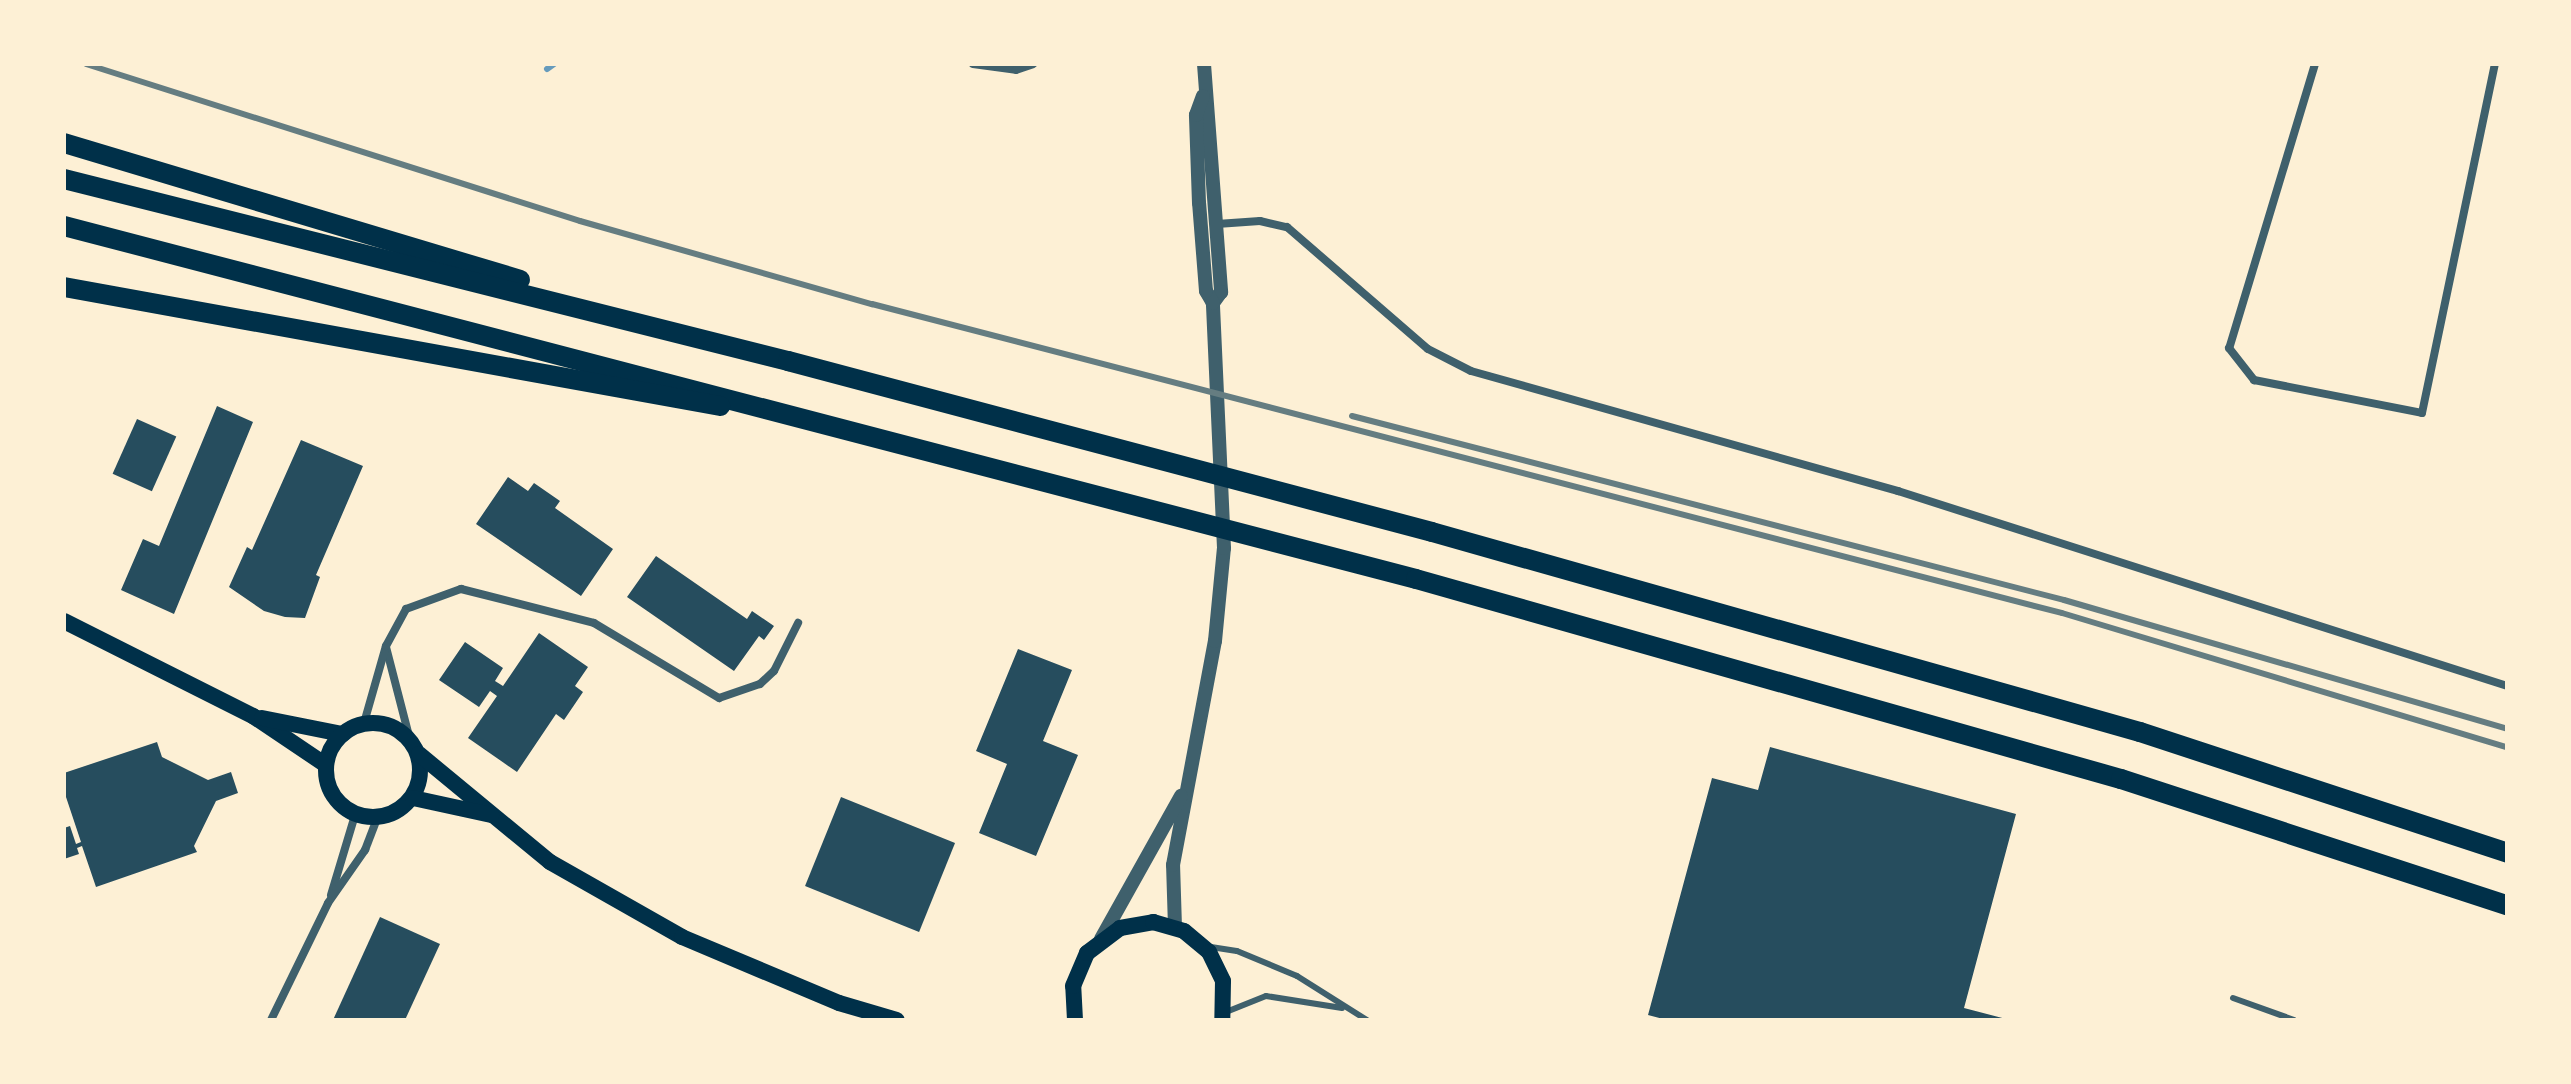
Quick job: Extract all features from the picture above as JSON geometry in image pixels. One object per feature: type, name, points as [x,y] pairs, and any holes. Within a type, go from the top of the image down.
[{"type":"main road","points":[[64,143],[788,361]]},
{"type":"main road","points":[[64,179],[788,361],[1432,532],[2140,732],[2507,853]]},
{"type":"main road","points":[[64,226],[819,420],[1416,579],[2121,779],[2507,905]]},
{"type":"main road","points":[[64,287],[610,389],[819,420]]},
{"type":"main road","points":[[64,621],[253,716],[326,765],[335,799],[355,815],[377,818],[400,810],[413,798],[421,770],[414,747]]},
{"type":"main road","points":[[253,716],[342,734]]},
{"type":"main road","points":[[326,765],[342,734],[364,723],[391,726],[550,862],[682,937],[839,1003],[897,1020]]},
{"type":"main road","points":[[413,798],[496,816]]},
{"type":"main road","points":[[1058,1020],[1074,1012],[1079,966],[1101,939],[1136,923],[1175,927],[1204,946],[1223,981],[1223,1017]]},
{"type":"main road","points":[[839,1003],[866,1020]]},
{"type":"street","points":[[973,64],[1016,70],[1033,64]]},
{"type":"street","points":[[1204,64],[1203,96],[1211,135],[1221,292],[1213,303]]},
{"type":"street","points":[[2315,64],[2229,348],[2254,380],[2422,413],[2495,64]]},
{"type":"street","points":[[1175,927],[1173,865],[1221,593],[1224,548],[1213,303],[1206,291],[1199,203],[1196,115],[1203,96]]},
{"type":"street","points":[[1217,224],[1260,221],[1287,227],[1428,349],[1471,371],[1898,491],[2507,686]]},
{"type":"street","points":[[364,723],[386,646],[406,609],[461,589],[594,623],[719,698],[760,684],[774,671],[798,623]]},
{"type":"street","points":[[386,646],[414,747]]},
{"type":"street","points":[[1101,939],[1185,788]]},
{"type":"street","points":[[271,1020],[328,903],[355,815]]},
{"type":"street","points":[[328,903],[365,850],[377,818]]},
{"type":"lane","points":[[1204,946],[1237,951],[1272,965],[1367,1020]]},
{"type":"lane","points":[[1223,1017],[1266,996],[1346,1009]]},
{"type":"lane","points":[[2233,998],[2294,1020]]},
{"type":"building","points":[[217,406],[253,422],[174,614],[121,590],[143,539],[159,546]]},
{"type":"building","points":[[137,419],[176,436],[152,491],[113,474]]},
{"type":"building","points":[[301,440],[363,466],[316,575],[320,577],[305,618],[264,611],[229,587],[247,547],[252,550]]},
{"type":"building","points":[[508,477],[528,491],[534,483],[560,501],[555,508],[613,549],[581,596],[476,524]]},
{"type":"building","points":[[656,556],[747,619],[752,611],[774,626],[764,640],[759,636],[734,671],[627,597]]},
{"type":"building","points":[[539,633],[588,667],[575,686],[583,692],[564,720],[556,714],[517,772],[468,738],[497,696],[490,691],[479,707],[439,680],[465,642],[503,668],[495,681],[503,686]]},
{"type":"building","points":[[1018,649],[1072,670],[1043,741],[1078,755],[1036,856],[979,833],[1007,764],[976,751]]},
{"type":"building","points":[[157,742],[162,757],[208,780],[231,772],[238,793],[216,801],[194,846],[197,852],[96,887],[82,846],[77,848],[79,854],[64,859],[64,828],[70,826],[76,844],[81,842],[64,791],[64,773]]},
{"type":"building","points":[[1770,747],[2016,814],[1964,1008],[2010,1020],[1667,1020],[1648,1015],[1712,778],[1758,790]]},
{"type":"building","points":[[841,797],[955,843],[919,932],[805,886]]},
{"type":"building","points":[[380,917],[440,944],[405,1020],[333,1020]]},
{"type":"waterway","points":[[547,69],[554,64]]},
{"type":"railway","points":[[86,64],[580,221],[872,304],[2062,613],[2507,747]]},
{"type":"railway","points":[[1352,416],[2064,600],[2507,729]]}]
